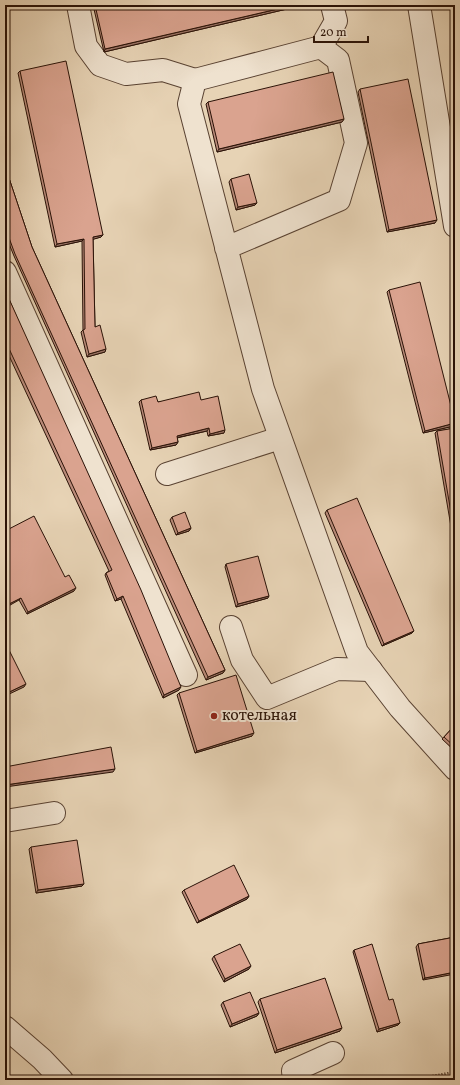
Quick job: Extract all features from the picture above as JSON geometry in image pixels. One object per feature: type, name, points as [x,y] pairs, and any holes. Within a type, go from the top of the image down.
[{"type":"street","points":[[78,5],[86,46],[100,65],[126,74],[164,70],[195,80],[321,47],[336,21],[332,5]]},
{"type":"street","points":[[419,5],[455,226]]},
{"type":"street","points":[[226,248],[339,200],[356,143],[338,60],[321,47]]},
{"type":"street","points":[[195,80],[188,104],[263,389],[357,652],[400,708],[455,769]]},
{"type":"street","points":[[5,272],[186,675]]},
{"type":"street","points":[[167,474],[280,438]]},
{"type":"street","points":[[231,627],[242,660],[267,698],[337,669],[371,670]]},
{"type":"street","points":[[5,821],[54,813]]},
{"type":"street","points":[[5,1027],[42,1059],[62,1080]]},
{"type":"street","points":[[294,1080],[293,1071],[333,1053]]},
{"type":"path","points":[[409,1080],[455,1072]]},
{"type":"building","points":[[95,5],[295,5],[105,49]]},
{"type":"building","points":[[66,61],[103,235],[93,237],[95,327],[100,325],[106,349],[89,354],[83,330],[85,329],[84,239],[57,244],[20,71]]},
{"type":"building","points":[[333,72],[344,119],[219,149],[208,102]]},
{"type":"building","points":[[408,79],[437,220],[389,230],[360,89]]},
{"type":"building","points":[[5,166],[32,247],[225,670],[208,677],[15,254],[5,227]]},
{"type":"building","points":[[249,174],[257,203],[238,207],[231,179]]},
{"type":"building","points":[[420,282],[455,422],[425,431],[389,290]]},
{"type":"building","points":[[5,290],[141,590],[181,687],[164,695],[123,596],[117,599],[106,573],[112,570],[5,340]]},
{"type":"building","points":[[199,392],[201,400],[218,396],[225,430],[210,434],[209,428],[177,436],[178,442],[152,448],[141,400],[156,396],[158,402]]},
{"type":"building","points":[[455,428],[455,536],[437,431]]},
{"type":"building","points":[[357,498],[414,631],[384,644],[327,510]]},
{"type":"building","points":[[185,512],[191,528],[178,533],[172,517]]},
{"type":"building","points":[[34,516],[65,577],[69,575],[76,588],[28,612],[21,598],[5,606],[5,531]]},
{"type":"building","points":[[258,556],[269,596],[238,604],[226,564]]},
{"type":"building","points":[[5,642],[26,684],[5,694]]},
{"type":"building","name":"котельная","points":[[236,675],[254,733],[197,751],[179,693]]},
{"type":"building","points":[[455,725],[455,747],[444,737]]},
{"type":"building","points":[[111,747],[115,769],[5,785],[5,767]]},
{"type":"building","points":[[77,840],[84,884],[38,890],[31,847]]},
{"type":"building","points":[[234,865],[249,896],[199,921],[184,890]]},
{"type":"building","points":[[455,937],[455,972],[425,978],[418,944]]},
{"type":"building","points":[[240,944],[251,966],[225,979],[214,956]]},
{"type":"building","points":[[372,944],[389,1000],[393,999],[400,1023],[379,1029],[354,950]]},
{"type":"building","points":[[325,978],[342,1028],[277,1050],[260,999]]},
{"type":"building","points":[[250,992],[259,1013],[232,1024],[223,1002]]},
{"type":"place","name":"котельная","points":[[214,716]]}]
